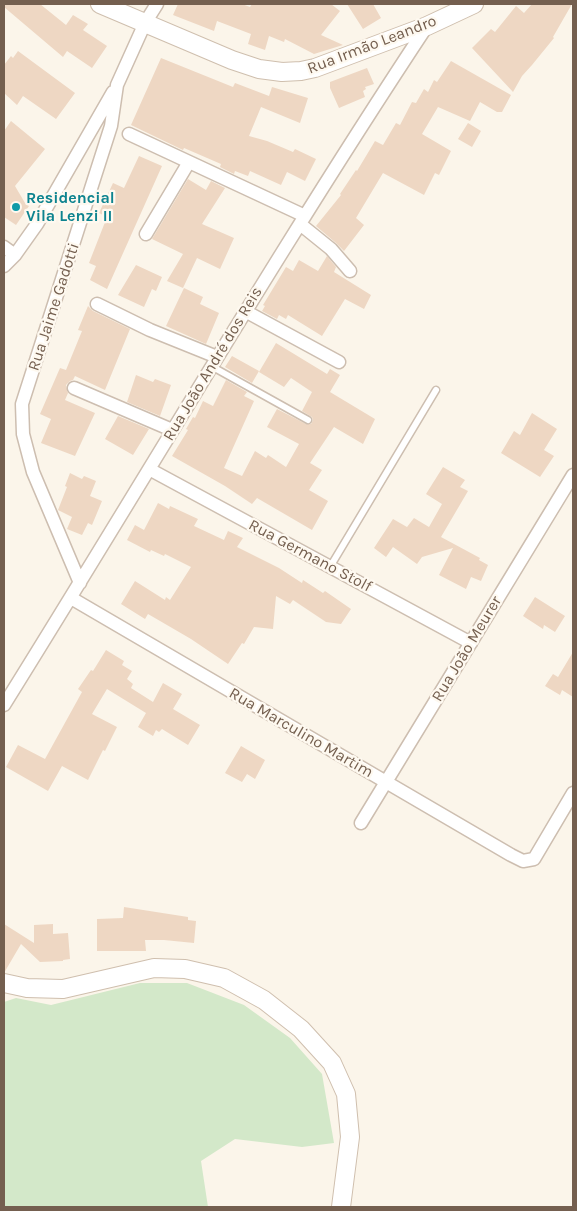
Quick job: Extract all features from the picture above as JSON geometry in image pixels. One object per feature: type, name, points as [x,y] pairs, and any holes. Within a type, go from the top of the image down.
[{"type":"street","name":"Rua Irmão Leandro","points":[[100,4],[232,60],[259,69],[282,72],[301,72],[316,68],[427,26],[474,4]]},
{"type":"street","name":"Rua Jaime Gadotti","points":[[80,583],[33,472],[23,434],[22,404],[111,126],[116,85],[156,4]]},
{"type":"street","name":"Rua João André dos Reis","points":[[4,705],[245,311],[427,26]]},
{"type":"street","points":[[4,266],[15,255],[37,224],[116,85]]},
{"type":"street","points":[[129,134],[302,220],[350,271]]},
{"type":"street","points":[[146,234],[188,162]]},
{"type":"street","points":[[4,247],[15,255]]},
{"type":"street","points":[[97,304],[214,361]]},
{"type":"street","points":[[245,311],[339,362]]},
{"type":"street","points":[[74,388],[172,430]]},
{"type":"street","name":"Rua Germano Stolf","points":[[149,469],[471,643]]},
{"type":"street","name":"Rua João Meurer","points":[[362,823],[573,476]]},
{"type":"street","name":"Rua Marculino Martim","points":[[71,598],[523,861],[534,858],[573,793]]},
{"type":"street","points":[[4,983],[27,988],[63,989],[154,968],[185,968],[224,978],[264,1000],[301,1029],[332,1063],[346,1094],[350,1137],[341,1207]]},
{"type":"lane","points":[[214,361],[308,420]]},
{"type":"lane","points":[[330,567],[436,390]]},
{"type":"green space","points":[[140,983],[187,983],[244,1005],[290,1038],[322,1074],[334,1143],[302,1147],[235,1139],[201,1161],[208,1207],[4,1207],[4,1002],[16,998],[51,1005]]},
{"type":"building","points":[[4,4],[40,4],[66,25],[73,15],[88,24],[83,30],[107,46],[92,68],[67,51],[63,57],[4,7]]},
{"type":"building","points":[[178,4],[242,4],[250,7],[252,4],[331,4],[340,11],[321,35],[343,45],[314,54],[285,39],[284,42],[269,36],[265,50],[248,44],[251,34],[217,21],[214,31],[173,15]]},
{"type":"building","points":[[347,4],[373,4],[381,18],[363,29]]},
{"type":"building","points":[[532,4],[572,4],[554,38],[522,76],[513,92],[472,48],[491,29],[495,32],[516,6],[524,13]]},
{"type":"building","points":[[18,51],[75,93],[56,119],[23,96],[17,105],[4,93],[4,65]]},
{"type":"building","points":[[161,58],[233,87],[235,83],[269,96],[272,87],[308,98],[300,123],[261,107],[249,136],[293,152],[295,149],[316,159],[305,181],[287,172],[281,185],[250,171],[248,176],[235,171],[234,174],[220,167],[221,164],[184,148],[183,150],[131,125]]},
{"type":"building","points":[[451,61],[511,95],[502,112],[497,112],[480,102],[470,121],[438,107],[422,134],[451,151],[439,175],[435,173],[424,195],[383,173],[356,218],[364,225],[344,251],[316,226],[341,195],[375,141],[383,145],[396,123],[400,125],[412,102],[416,103],[424,89],[428,92],[434,80],[437,82]]},
{"type":"building","points":[[367,68],[374,84],[365,87],[366,89],[363,91],[365,97],[339,108],[330,88],[330,82]]},
{"type":"building","points":[[11,121],[45,149],[15,186],[25,203],[29,206],[16,225],[4,217],[4,131]]},
{"type":"building","points":[[468,123],[481,131],[472,147],[458,139]]},
{"type":"building","points":[[139,156],[162,166],[107,289],[90,280],[96,266],[89,263],[107,217],[99,213],[113,183],[124,188]]},
{"type":"building","points":[[188,179],[206,190],[211,181],[225,188],[202,224],[234,238],[220,269],[197,258],[183,288],[167,281],[183,254],[152,239]]},
{"type":"building","points":[[327,256],[336,267],[334,272],[371,295],[364,309],[345,299],[322,336],[288,315],[286,319],[279,315],[277,319],[262,311],[265,306],[263,305],[286,267],[293,271],[299,260],[318,271]]},
{"type":"building","points":[[136,265],[162,277],[156,291],[152,289],[144,307],[118,295]]},
{"type":"building","points":[[184,288],[203,297],[200,304],[219,313],[206,344],[166,326]]},
{"type":"building","points":[[88,306],[93,311],[130,329],[105,390],[75,376],[66,385],[68,393],[65,400],[95,413],[75,456],[41,443],[51,419],[40,414],[60,368],[66,370],[82,331],[78,330]]},
{"type":"building","points":[[276,343],[327,374],[330,369],[340,375],[330,392],[375,419],[363,444],[334,427],[310,463],[322,470],[309,490],[328,501],[312,530],[257,498],[252,504],[225,486],[172,456],[203,401],[213,406],[226,380],[247,392],[244,396],[254,401],[224,468],[242,476],[255,451],[266,458],[268,455],[286,467],[299,444],[267,427],[277,409],[306,424],[311,424],[312,417],[302,411],[312,392],[291,378],[284,387],[259,372]]},
{"type":"building","points":[[232,356],[259,371],[252,383],[225,367]]},
{"type":"building","points":[[136,375],[153,382],[155,379],[171,385],[160,416],[127,402]]},
{"type":"building","points":[[532,413],[557,429],[544,450],[554,456],[540,477],[501,453],[514,431],[520,435]]},
{"type":"building","points":[[118,416],[149,429],[133,455],[105,439]]},
{"type":"building","points":[[443,467],[465,480],[460,487],[468,491],[441,537],[480,558],[479,560],[488,565],[481,581],[471,577],[466,589],[439,575],[453,548],[422,557],[417,564],[393,547],[386,557],[374,548],[393,519],[407,527],[414,518],[429,527],[442,504],[426,494]]},
{"type":"building","points":[[70,473],[82,479],[84,476],[96,481],[90,496],[102,501],[92,525],[88,523],[82,535],[67,529],[72,517],[58,510]]},
{"type":"building","points":[[158,503],[169,509],[170,506],[198,519],[194,526],[224,540],[228,531],[243,538],[237,547],[279,568],[302,583],[303,580],[323,593],[325,591],[351,609],[341,624],[326,622],[293,600],[290,604],[276,596],[273,629],[254,627],[244,644],[242,643],[228,664],[191,639],[148,614],[145,619],[121,604],[135,581],[165,600],[166,597],[170,600],[191,567],[165,554],[164,556],[151,550],[150,552],[127,540],[135,525],[144,530]]},
{"type":"building","points":[[535,597],[565,616],[555,632],[544,625],[543,629],[523,616]]},
{"type":"building","points":[[106,650],[124,661],[122,665],[132,671],[127,679],[133,684],[131,688],[153,702],[163,683],[182,694],[173,709],[200,725],[188,745],[162,729],[159,732],[156,730],[153,736],[138,727],[146,713],[107,689],[92,714],[117,727],[88,780],[62,766],[48,791],[6,767],[18,745],[45,759],[82,692],[78,689],[91,670],[93,671]]},
{"type":"building","points":[[573,652],[573,697],[562,690],[560,695],[545,686],[553,674],[558,677]]},
{"type":"building","points":[[241,746],[265,760],[255,779],[247,774],[242,782],[225,773]]},
{"type":"building","points":[[124,907],[188,917],[188,920],[196,921],[194,943],[145,940],[146,951],[97,951],[97,919],[123,918]]},
{"type":"building","points":[[4,924],[34,943],[34,925],[53,924],[53,934],[68,933],[70,959],[40,962],[21,944],[4,973]]},
{"type":"place","name":"Residencial Vila Lenzi II","points":[[16,207]]}]
